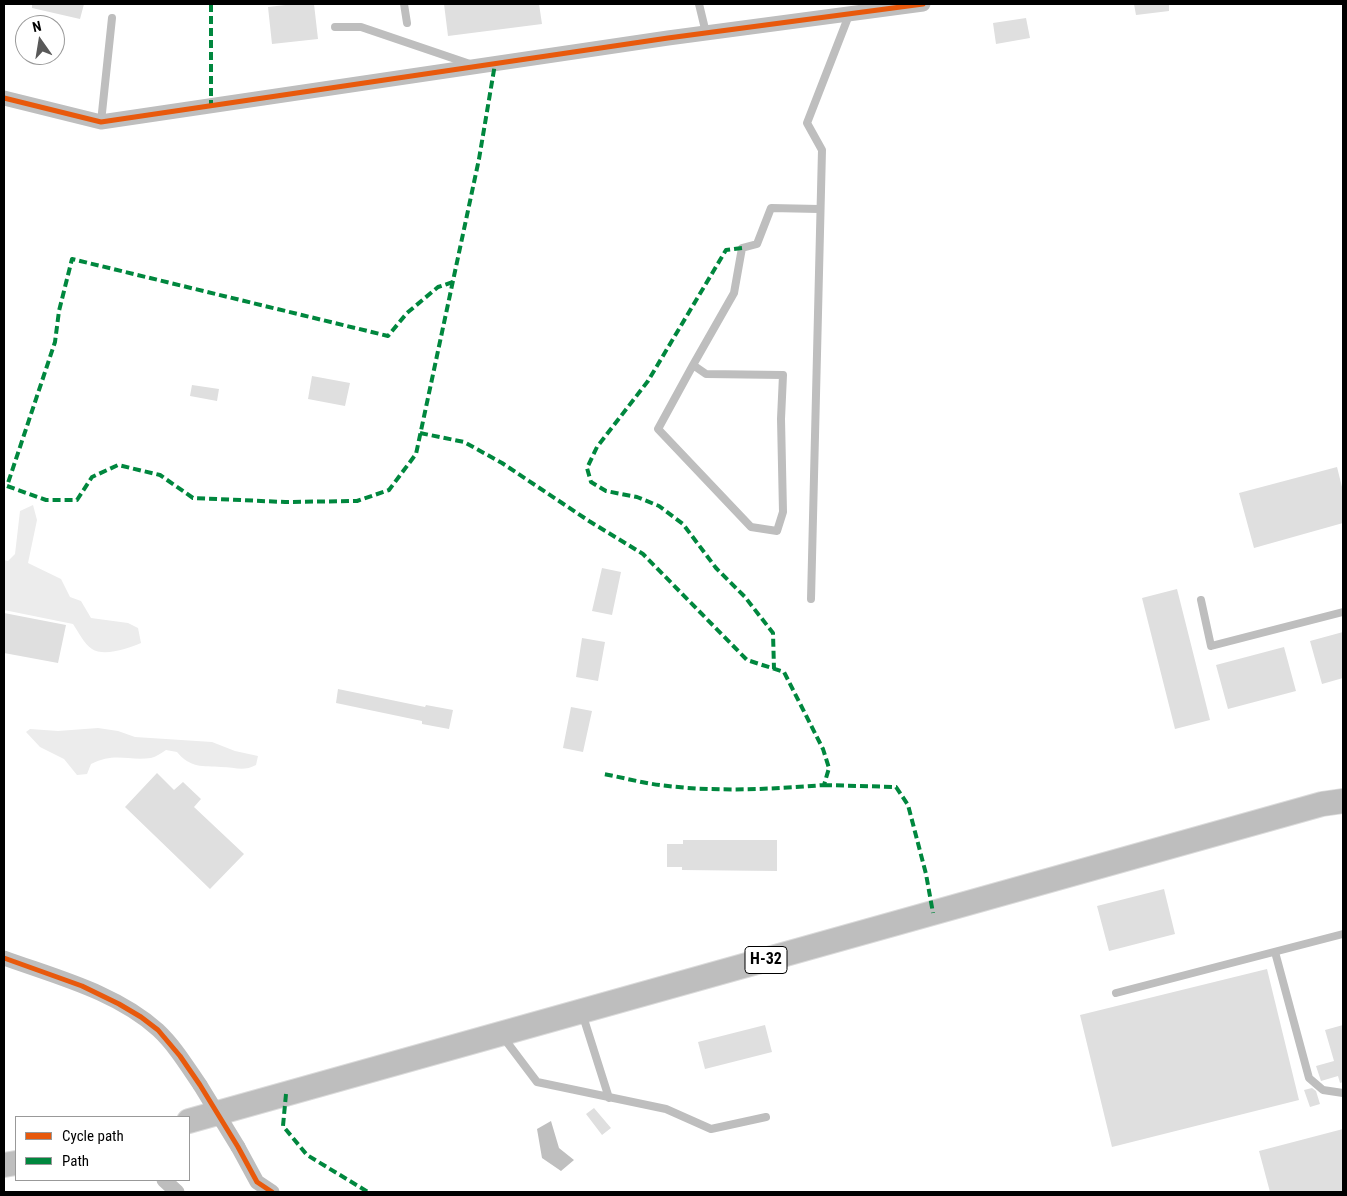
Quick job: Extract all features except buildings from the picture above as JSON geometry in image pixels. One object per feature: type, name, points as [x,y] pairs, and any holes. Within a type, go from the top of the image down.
[{"type":"main road","name":"Н-32","points":[[190,1121],[1322,804],[1343,801]]},
{"type":"street","points":[[4,98],[101,122],[476,66],[923,4]]},
{"type":"street","points":[[4,958],[82,986],[141,1017],[169,1041],[200,1085],[257,1182],[272,1192]]},
{"type":"street","points":[[165,1181],[177,1192]]},
{"type":"lane","points":[[404,4],[407,23]]},
{"type":"lane","points":[[700,4],[706,33]]},
{"type":"lane","points":[[811,599],[819,210],[822,150],[807,123],[849,15]]},
{"type":"lane","points":[[101,122],[112,18]]},
{"type":"lane","points":[[335,28],[361,27],[476,66]]},
{"type":"lane","points":[[693,365],[706,374],[783,375],[781,419],[783,512],[777,531],[751,527],[658,429],[693,365],[734,293],[742,248],[757,244],[771,208],[819,210]]},
{"type":"lane","points":[[1200,600],[1211,646],[1343,612]]},
{"type":"lane","points":[[1116,993],[1343,934]]},
{"type":"lane","points":[[1275,952],[1309,1078],[1322,1090],[1343,1093]]},
{"type":"lane","points":[[582,1011],[609,1098]]},
{"type":"lane","points":[[500,1034],[537,1082],[666,1109],[711,1129],[766,1117]]},
{"type":"shaded area","points":[[33,505],[37,520],[28,563],[61,579],[70,597],[81,601],[91,618],[128,623],[138,628],[141,643],[116,651],[97,651],[86,644],[73,624],[4,610],[4,560],[8,561],[15,554],[20,511]]},
{"type":"shaded area","points":[[98,728],[118,731],[135,737],[212,742],[235,751],[258,756],[256,765],[239,769],[192,764],[177,752],[166,750],[151,758],[107,758],[99,760],[91,764],[87,774],[77,775],[64,759],[40,747],[26,732],[30,729],[58,731]]},
{"type":"shaded area","points":[[551,1121],[559,1148],[574,1160],[561,1171],[542,1158],[537,1129]]},
{"type":"marked path","points":[[211,4],[211,105]]},
{"type":"marked path","points":[[453,282],[438,287],[407,313],[388,336],[72,259],[59,311],[55,342],[7,486],[46,500],[77,500],[92,477],[118,465],[160,475],[193,498],[285,502],[357,501],[389,490],[416,454],[479,159],[495,64]]},
{"type":"marked path","points":[[742,248],[726,250],[648,381],[597,447],[587,468],[591,482],[606,491],[637,497],[659,506],[683,524],[716,568],[745,597],[773,633],[774,669]]},
{"type":"marked path","points":[[420,433],[464,442],[502,463],[589,521],[643,554],[747,660],[784,672],[823,749],[829,768],[824,785],[786,788],[687,788],[604,774]]},
{"type":"marked path","points":[[824,785],[896,787],[908,805],[926,874],[933,913]]},
{"type":"marked path","points":[[286,1094],[283,1126],[307,1155],[368,1192]]},
{"type":"cycle path","points":[[4,98],[101,122],[668,38],[923,4]]},
{"type":"cycle path","points":[[4,958],[82,986],[119,1004],[158,1030],[180,1056],[200,1085],[257,1182],[272,1192]]}]
